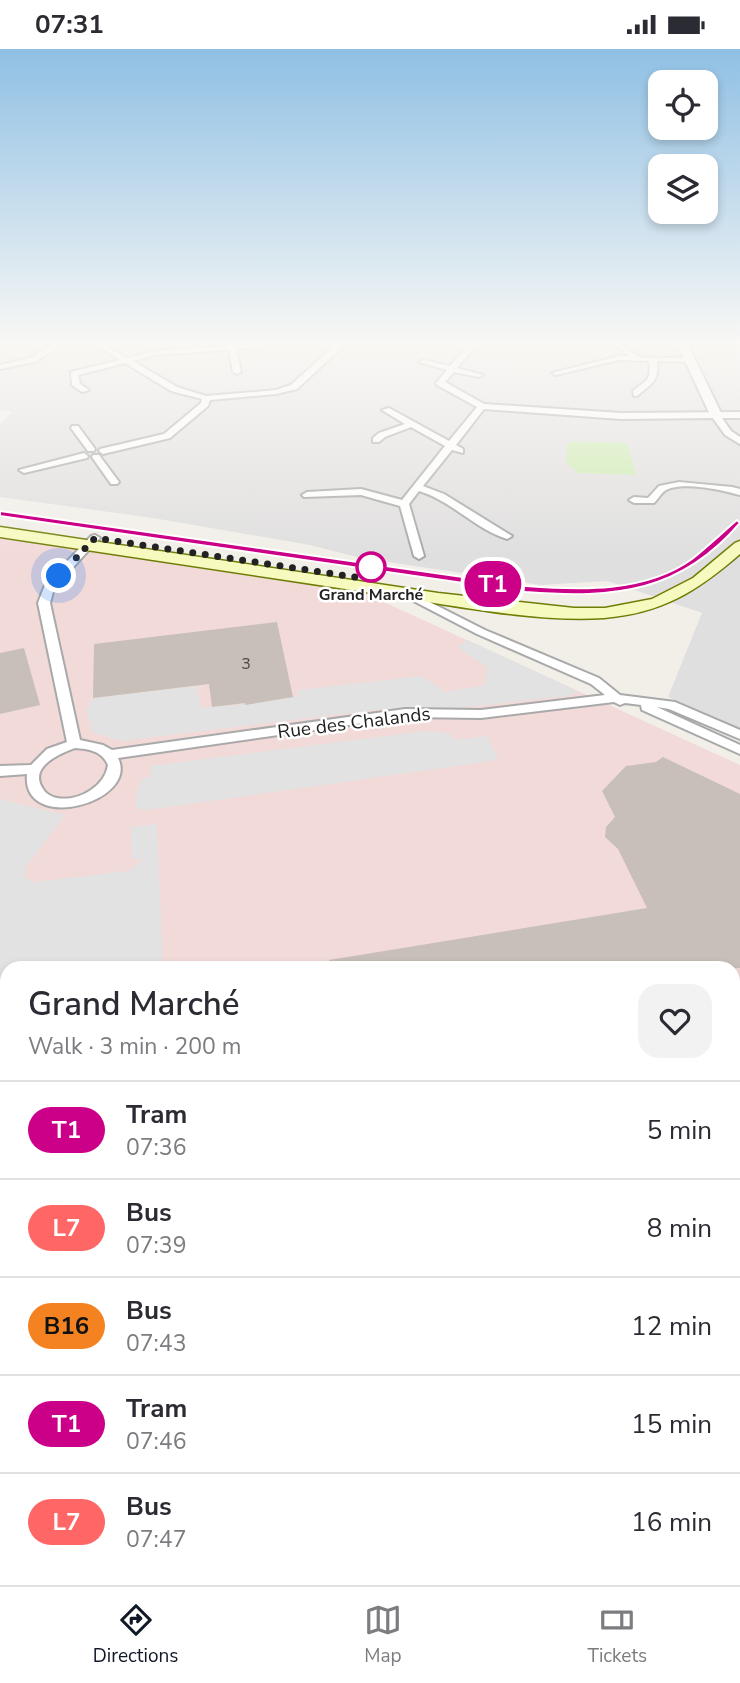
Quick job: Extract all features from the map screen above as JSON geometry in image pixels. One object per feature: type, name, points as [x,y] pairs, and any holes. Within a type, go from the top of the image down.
[{"type":"main road","points":[[0,524],[406,593],[547,613],[631,609],[657,603],[711,573],[740,546]]},
{"type":"main road","points":[[0,532],[91,541],[542,605],[621,605],[676,594]]},
{"type":"street","points":[[24,470],[167,436],[195,413]]},
{"type":"street","points":[[391,413],[460,451]]},
{"type":"street","points":[[404,504],[477,413]]},
{"type":"street","points":[[575,413],[621,416],[740,415]]},
{"type":"street","points":[[716,413],[728,433],[740,441]]},
{"type":"street","points":[[376,440],[382,435],[412,424]]},
{"type":"street","points":[[75,428],[114,482]]},
{"type":"street","points":[[634,500],[651,501],[660,489],[669,486],[719,486],[740,492]]},
{"type":"street","points":[[417,487],[429,490],[493,531],[507,536]]},
{"type":"street","points":[[307,495],[361,492],[404,504]]},
{"type":"street","points":[[404,504],[419,556]]},
{"type":"street","points":[[74,744],[44,603],[49,587],[91,541]]},
{"type":"street","points":[[406,593],[481,632],[595,681],[619,700],[662,710],[740,741]]},
{"type":"street","name":"Rue des Chalands","points":[[110,756],[154,753],[307,731],[309,727],[405,713],[481,714],[598,700],[619,700]]},
{"type":"street","points":[[662,710],[671,705],[740,735]]},
{"type":"street","points":[[662,710],[740,750]]},
{"type":"street","points":[[662,710],[675,726],[740,757]]},
{"type":"street","points":[[0,771],[29,769],[47,752],[74,744],[85,744],[110,756],[113,778],[105,788],[81,800],[62,803],[34,795],[28,787],[29,769]]},
{"type":"shaded area","points":[[11,413],[740,413],[740,728],[668,697],[702,613],[608,581],[541,585],[361,558],[310,545],[153,518],[0,497],[0,424]]},
{"type":"shaded area","points":[[0,534],[351,587],[740,765],[740,961],[0,961]]},
{"type":"shaded area","points":[[468,640],[579,692],[567,696],[447,709],[384,709],[121,741],[92,732],[86,710],[93,698],[197,686],[201,708],[299,696],[297,690],[422,676],[446,692],[485,685],[487,667],[457,647]]},
{"type":"shaded area","points":[[426,731],[449,733],[454,740],[488,736],[498,760],[146,810],[136,808],[137,792],[142,779],[151,776],[150,766]]},
{"type":"shaded area","points":[[0,799],[65,815],[27,865],[24,877],[34,882],[128,871],[143,859],[132,859],[131,827],[157,824],[163,961],[0,961]]},
{"type":"green space","points":[[571,441],[627,443],[636,475],[578,473],[566,462],[567,445]]},
{"type":"building","points":[[277,622],[293,697],[212,707],[209,684],[93,698],[94,644]]},
{"type":"building","points":[[24,648],[40,705],[0,714],[0,653]]},
{"type":"building","points":[[663,757],[740,794],[740,961],[329,961],[647,908],[618,849],[605,837],[606,827],[615,817],[602,791],[626,766],[656,762]]},
{"type":"tram line","points":[[0,514],[526,589],[569,592],[613,591],[635,587],[676,573],[695,562],[740,523]]},
{"type":"tram line","name":"T1","points":[[0,514],[526,589],[571,593],[630,588],[670,576],[694,562],[740,523]]},
{"type":"place","name":"Grand Marché","points":[[371,567]]},
{"type":"route","points":[[59,576],[95,538],[361,578],[371,567]]}]
